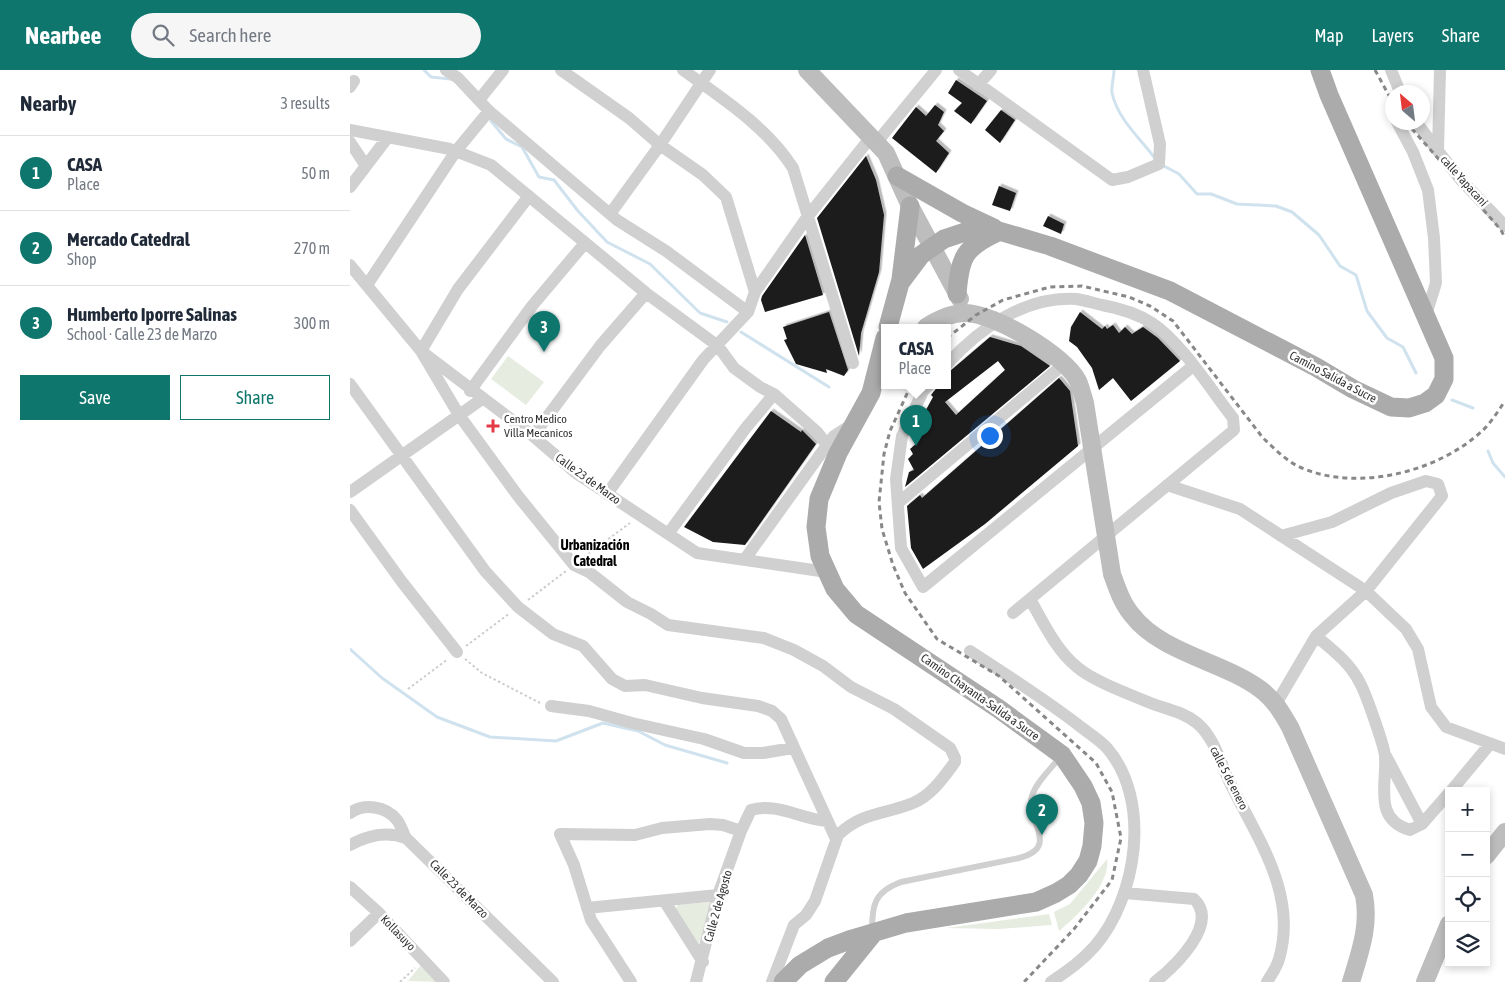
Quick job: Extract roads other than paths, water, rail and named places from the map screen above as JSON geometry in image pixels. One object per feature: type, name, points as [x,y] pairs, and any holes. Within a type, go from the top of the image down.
[{"type":"main road","points":[[807,70],[874,140],[898,176],[910,206],[967,313]]},
{"type":"main road","name":"Camino Salida a Sucre","points":[[931,247],[944,239],[971,230],[999,231],[1050,246],[1170,291],[1353,389],[1391,407],[1409,408],[1425,403],[1436,395],[1444,378],[1444,358],[1328,95],[1320,70]]},
{"type":"main road","points":[[898,176],[938,200],[999,231]]},
{"type":"main road","points":[[889,324],[900,283],[910,206]]},
{"type":"main road","points":[[957,294],[961,261],[970,248],[999,231]]},
{"type":"main road","points":[[900,283],[921,255],[931,247]]},
{"type":"main road","points":[[932,324],[946,317],[967,313],[996,322],[1025,337],[1064,364],[1078,381],[1085,403],[1112,574],[1120,595],[1132,615],[1153,635],[1259,688],[1276,704],[1290,727],[1364,895],[1368,912],[1366,932],[1351,982]]},
{"type":"main road","name":"Camino Chayanta-Salida a Sucre","points":[[783,982],[800,966],[828,948],[852,939],[872,935],[906,923],[1036,902],[1069,886],[1088,861],[1094,823],[1091,803],[1083,786],[1062,755],[999,709],[856,614],[844,603],[827,572],[820,556],[816,533],[819,499],[855,422],[872,393],[881,355]]},
{"type":"main road","points":[[872,393],[881,379]]},
{"type":"main road","points":[[1490,851],[1505,832]]},
{"type":"main road","points":[[1425,982],[1445,934]]},
{"type":"main road","points":[[834,982],[872,935]]},
{"type":"street","points":[[446,70],[458,78],[489,111],[610,214],[666,251],[748,312]]},
{"type":"street","points":[[479,100],[503,70]]},
{"type":"street","points":[[561,70],[703,175],[726,197],[755,292]]},
{"type":"street","points":[[683,70],[720,96],[782,150],[794,168],[853,363]]},
{"type":"street","points":[[610,214],[660,145],[700,82],[710,70]]},
{"type":"street","points":[[607,494],[703,360],[748,312],[755,292],[808,216],[936,70]]},
{"type":"street","points":[[959,70],[1112,180],[1128,177],[1160,164],[1160,144],[1143,70]]},
{"type":"street","points":[[978,84],[991,70]]},
{"type":"street","points":[[1391,70],[1397,85]]},
{"type":"street","name":"calle Yapacaní","points":[[1440,70],[1438,151],[1505,226]]},
{"type":"street","points":[[367,285],[456,151],[489,111]]},
{"type":"street","points":[[350,130],[456,151],[491,165],[646,293],[718,346],[734,368],[760,387],[774,394],[817,432],[827,445]]},
{"type":"street","points":[[1401,130],[1413,152],[1428,190],[1434,238],[1436,283],[1426,315]]},
{"type":"street","points":[[1422,130],[1438,151]]},
{"type":"street","points":[[350,187],[388,137]]},
{"type":"street","points":[[350,142],[366,166]]},
{"type":"street","points":[[529,196],[458,290],[421,352],[459,415],[518,496],[574,565],[589,572],[627,602],[668,625],[764,638],[794,650],[823,666],[851,687],[894,709],[950,748],[955,758],[955,762],[926,796],[901,807],[870,814],[846,828],[836,839],[815,901],[806,915],[794,925],[772,982]]},
{"type":"street","points":[[470,391],[532,306],[584,243]]},
{"type":"street","name":"Calle 23 de Marzo","points":[[350,265],[421,352],[470,391],[533,436],[576,473],[697,553],[827,572]]},
{"type":"street","points":[[533,436],[600,346],[646,293]]},
{"type":"street","points":[[951,360],[959,351],[996,322],[1017,309],[1041,301],[1076,299],[1117,308],[1151,322],[1173,342],[1234,418],[1234,430],[1013,613]]},
{"type":"street","points":[[898,503],[1064,364]]},
{"type":"street","points":[[925,389],[902,436],[896,479],[901,548],[924,587],[1092,447],[1193,366]]},
{"type":"street","points":[[350,384],[485,571],[518,607],[553,634],[582,646],[612,679],[625,686],[646,685],[772,711],[781,719],[826,821],[836,839]]},
{"type":"street","points":[[668,534],[745,429],[774,394]]},
{"type":"street","points":[[350,492],[482,399]]},
{"type":"street","points":[[745,560],[834,436],[855,422]]},
{"type":"street","points":[[1276,704],[1316,636],[1366,591],[1442,496],[1438,484],[1426,481],[1391,492],[1332,522],[1281,536]]},
{"type":"street","points":[[1167,486],[1240,509],[1366,591],[1406,629],[1418,649],[1430,707],[1446,727],[1505,749]]},
{"type":"street","points":[[350,510],[402,582],[457,652]]},
{"type":"street","name":"calle 5 de enero","points":[[1030,599],[1051,636],[1078,667],[1126,692],[1181,712],[1198,724],[1215,747],[1231,786],[1251,820],[1268,857],[1283,899],[1284,922],[1279,959],[1267,982]]},
{"type":"street","points":[[1316,636],[1345,660],[1361,684],[1385,754],[1422,824]]},
{"type":"street","points":[[970,651],[1044,698],[1107,747],[1127,783],[1135,813],[1134,840],[1125,893],[1114,916],[1096,946],[1078,964],[1051,982]]},
{"type":"street","points":[[551,706],[589,711],[632,724],[704,739],[744,753],[763,753],[793,748]]},
{"type":"street","points":[[1454,787],[1490,744]]},
{"type":"street","points":[[1385,754],[1383,793],[1388,814],[1398,826],[1410,830],[1422,824],[1445,798]]},
{"type":"street","name":"Calle 23 de Marzo","points":[[350,813],[369,806],[385,811],[397,820],[406,838],[553,982]]},
{"type":"street","name":"Calle 2 de Agosto","points":[[696,982],[703,962],[718,895],[741,831],[751,810],[761,807],[774,807],[812,820],[826,821]]},
{"type":"street","points":[[631,982],[591,920],[574,865],[560,834],[635,835],[662,828],[710,824],[723,825],[741,831]]},
{"type":"street","points":[[350,845],[360,839],[375,835],[394,834],[406,838]]},
{"type":"street","name":"Kollasuyo","points":[[350,887],[379,913],[444,982]]},
{"type":"street","points":[[1125,893],[1194,899],[1198,903],[1202,915],[1196,936],[1179,962],[1155,982]]},
{"type":"street","points":[[587,908],[665,902],[718,895]]},
{"type":"street","points":[[665,902],[703,962]]},
{"type":"street","points":[[350,941],[379,913]]},
{"type":"lane","points":[[872,935],[872,913],[877,899],[886,888],[901,882],[1024,856],[1036,850],[1040,838],[1031,806],[1032,796],[1062,755]]},
{"type":"waterway","points":[[424,70],[431,77],[450,79]]},
{"type":"waterway","points":[[1114,70],[1112,93],[1119,111],[1129,127],[1154,157]]},
{"type":"waterway","points":[[491,121],[506,139],[522,147],[539,177],[554,180],[578,211],[607,242],[650,264],[700,313],[727,322]]},
{"type":"waterway","points":[[1162,165],[1179,174],[1197,194],[1211,194],[1237,204],[1276,206],[1292,212],[1319,235],[1340,266],[1356,275],[1367,311],[1387,338],[1403,347],[1416,373]]},
{"type":"waterway","points":[[741,332],[829,387]]},
{"type":"waterway","points":[[1452,400],[1473,408]]},
{"type":"waterway","points":[[1488,451],[1493,463],[1505,477]]},
{"type":"waterway","points":[[350,649],[382,678],[437,717],[490,737],[556,741],[603,723],[638,731],[665,745],[727,763]]},
{"type":"railway","points":[[1375,70],[1385,88]]},
{"type":"railway","points":[[1413,130],[1501,230],[1505,238]]},
{"type":"railway","points":[[951,335],[976,315],[1003,300],[1050,287],[1082,286],[1129,297],[1150,306],[1173,321],[1263,438],[1281,455],[1302,468],[1324,475],[1348,478],[1372,478],[1396,474],[1420,467],[1443,457],[1464,445],[1482,431],[1505,401]]},
{"type":"railway","points":[[909,389],[890,431],[884,454],[879,502],[882,529],[893,565],[905,593],[937,639],[999,676],[1096,763],[1112,792],[1121,838],[1112,880],[1074,929],[1024,982]]},
{"type":"place","name":"Humberto Iporre Salinas","points":[[544,352]]},
{"type":"place","name":"Centro Medico Villa Mecanicos","points":[[493,426]]},
{"type":"place","name":"CASA","points":[[916,446]]},
{"type":"place","name":"Mercado Catedral","points":[[1042,835]]},
{"type":"district","name":"Urbanización Catedral","points":[[595,554]]}]
